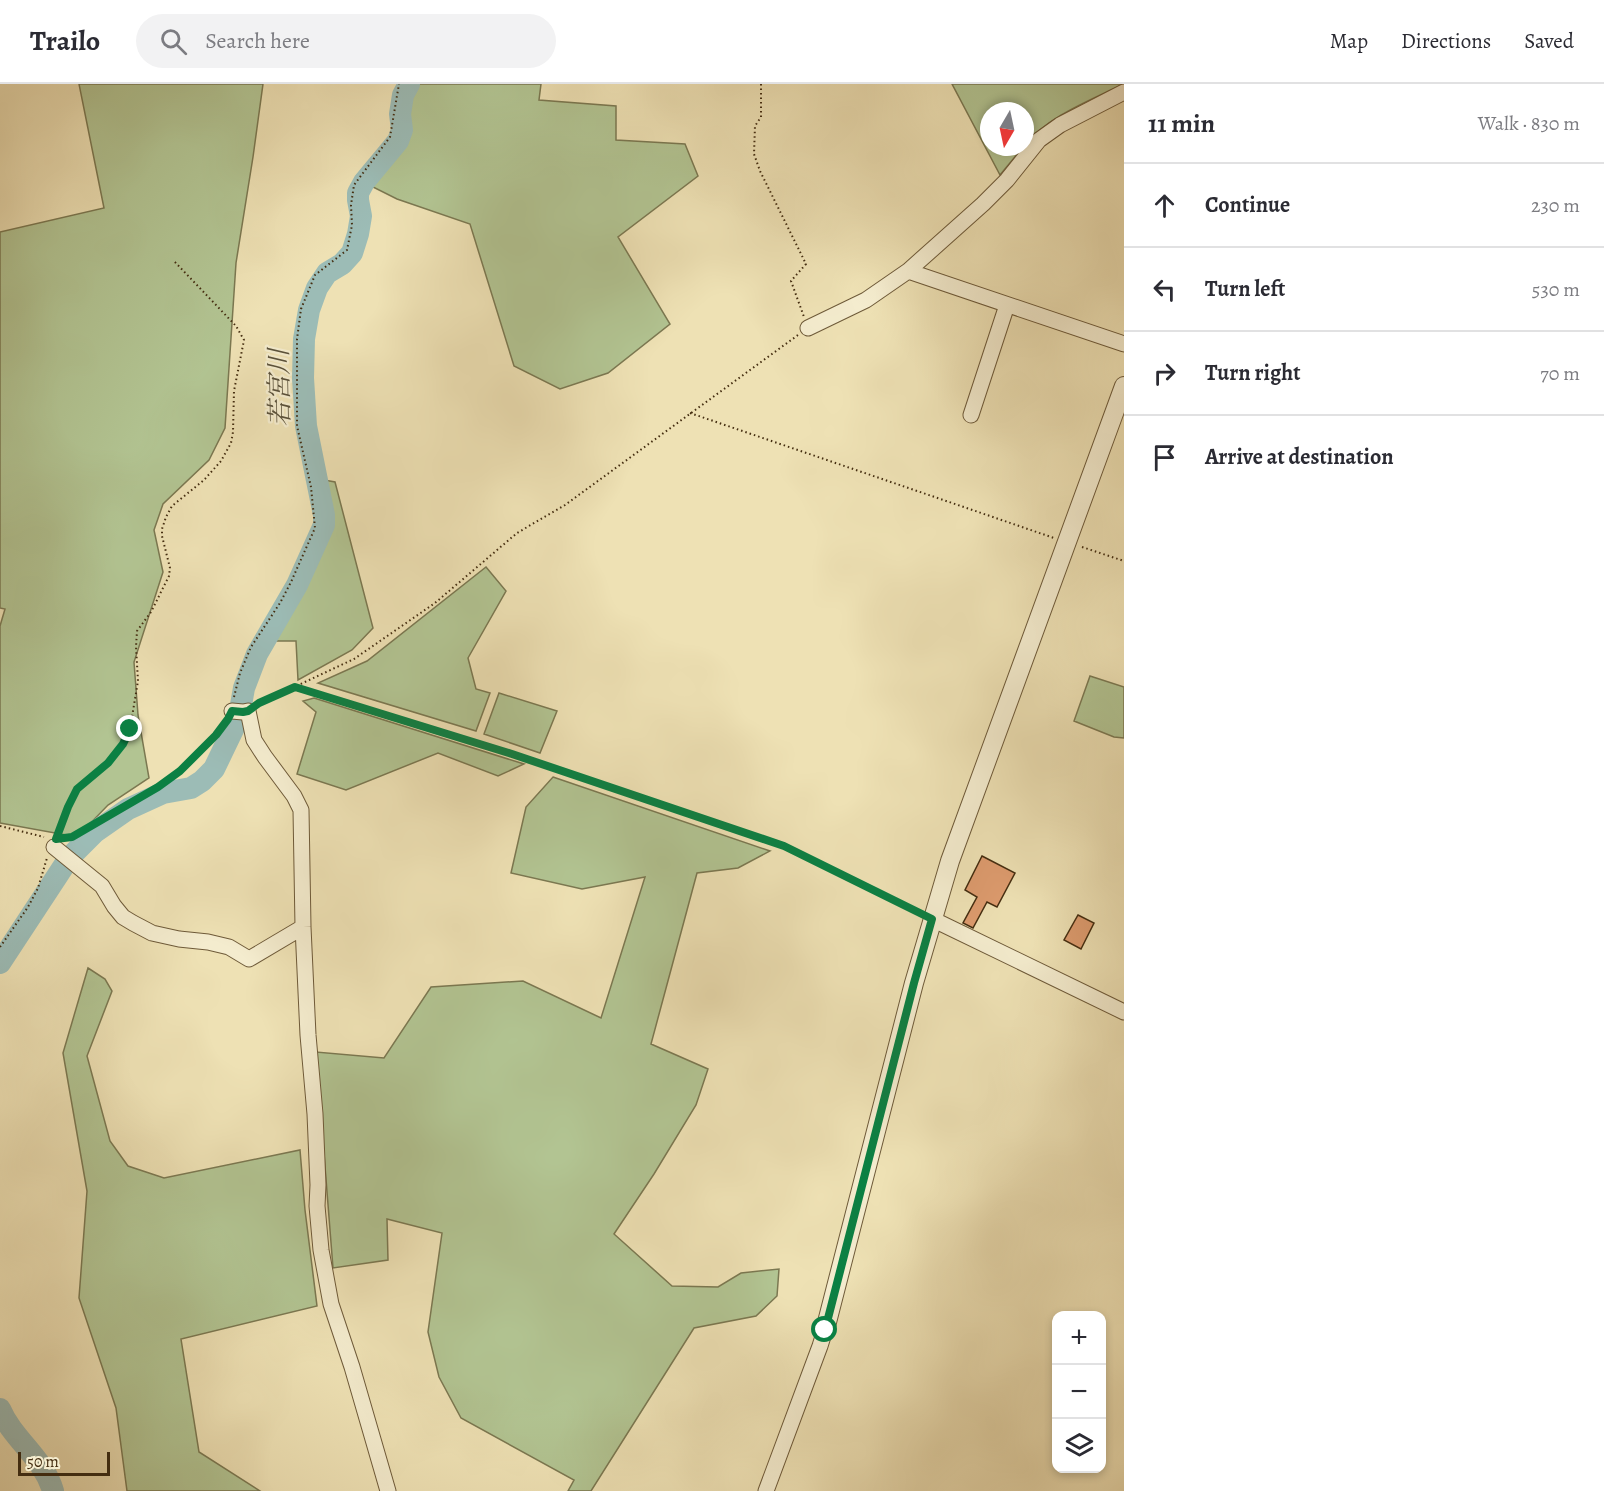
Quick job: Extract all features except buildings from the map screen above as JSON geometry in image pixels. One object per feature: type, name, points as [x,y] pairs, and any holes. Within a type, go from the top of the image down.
[{"type":"street","points":[[808,328],[866,300],[908,271],[983,204],[1007,180],[1039,141],[1060,125],[1124,92]]},
{"type":"street","points":[[908,271],[1124,344]]},
{"type":"street","points":[[971,415],[1007,305]]},
{"type":"street","points":[[765,1491],[825,1330],[914,983],[950,861],[1124,386]]},
{"type":"street","points":[[232,711],[248,711],[254,740],[294,796],[301,810],[303,927],[308,1035],[316,1126],[317,1206],[321,1250],[331,1304],[388,1491]]},
{"type":"street","points":[[61,851],[102,886],[123,916],[152,933],[229,947],[249,958],[303,927]]},
{"type":"street","points":[[932,919],[1124,1012]]},
{"type":"path","points":[[0,947],[28,907],[38,888],[48,856],[61,851],[72,837],[173,776],[216,735],[232,711],[235,690],[252,647],[288,589],[315,528],[311,487],[297,426],[297,339],[301,309],[315,275],[346,250],[352,225],[351,205],[354,185],[390,137],[399,84]]},
{"type":"path","points":[[248,711],[259,703],[354,658],[435,603],[518,533],[565,505],[808,328],[791,281],[806,264],[760,171],[754,154],[755,126],[762,117],[761,84]]},
{"type":"path","points":[[61,851],[68,807],[77,789],[108,763],[123,744],[130,729],[138,681],[137,631],[151,612],[169,576],[170,568],[162,536],[166,517],[172,506],[204,480],[221,461],[231,443],[234,391],[244,340],[236,326],[173,260]]},
{"type":"path","points":[[690,414],[1124,561]]},
{"type":"path","points":[[295,687],[512,754],[784,846],[932,919]]},
{"type":"path","points":[[0,826],[61,851]]},
{"type":"green space","points":[[79,84],[263,84],[236,263],[225,428],[209,460],[163,504],[154,530],[163,572],[134,662],[138,715],[149,778],[108,805],[77,837],[0,823],[0,626],[5,609],[0,608],[0,232],[104,208]]},
{"type":"green space","points":[[412,84],[541,84],[539,100],[616,106],[616,140],[685,144],[698,176],[618,237],[670,324],[608,373],[560,389],[514,366],[470,224],[397,199],[369,185],[401,145],[408,129],[405,116],[406,102]]},
{"type":"green space","points":[[952,84],[1123,84],[1058,117],[1034,135],[1034,102],[980,102],[980,137]]},
{"type":"green space","points":[[990,156],[1016,156],[1000,175]]},
{"type":"green space","points":[[324,480],[335,482],[373,628],[352,650],[298,680],[296,641],[271,641],[326,541],[330,520]]},
{"type":"green space","points":[[486,567],[506,591],[468,658],[476,689],[490,693],[476,731],[318,683],[367,661]]},
{"type":"green space","points":[[1090,676],[1124,687],[1124,738],[1114,737],[1074,721]]},
{"type":"green space","points":[[499,693],[557,711],[540,753],[484,734]]},
{"type":"green space","points":[[314,698],[524,764],[498,776],[438,753],[346,790],[297,774],[316,712],[303,701]]},
{"type":"green space","points":[[553,777],[770,851],[738,868],[697,873],[651,1044],[708,1069],[696,1105],[614,1234],[672,1286],[718,1287],[741,1273],[779,1269],[777,1296],[756,1316],[694,1328],[591,1491],[568,1491],[574,1480],[461,1418],[439,1377],[428,1332],[442,1233],[387,1219],[388,1260],[333,1268],[316,1052],[384,1058],[431,987],[523,981],[601,1018],[645,877],[582,889],[511,873],[526,807]]},
{"type":"green space","points":[[88,968],[105,979],[112,991],[87,1056],[110,1141],[128,1166],[164,1178],[300,1150],[317,1306],[181,1339],[199,1452],[260,1491],[127,1491],[116,1408],[79,1298],[87,1191],[63,1053]]},
{"type":"waterway","name":"若宮川","points":[[241,705],[244,688],[257,654],[297,585],[324,525],[306,426],[303,378],[304,339],[309,310],[317,288],[327,273],[342,264],[352,253],[361,216],[358,193],[364,182],[398,141],[402,130],[400,114],[403,95],[409,84]]},
{"type":"waterway","name":"若宮川","points":[[0,963],[69,858],[95,832],[128,809],[163,793],[191,788],[202,781],[214,769],[239,717]]},
{"type":"waterway","name":"若宮川","points":[[0,1409],[12,1430],[43,1469],[53,1491]]},
{"type":"route","points":[[130,729],[123,744],[108,763],[77,789],[56,839],[72,837],[158,787],[180,771],[216,735],[232,711],[248,711],[259,703],[295,687],[512,754],[784,846],[932,919],[825,1330]]}]
